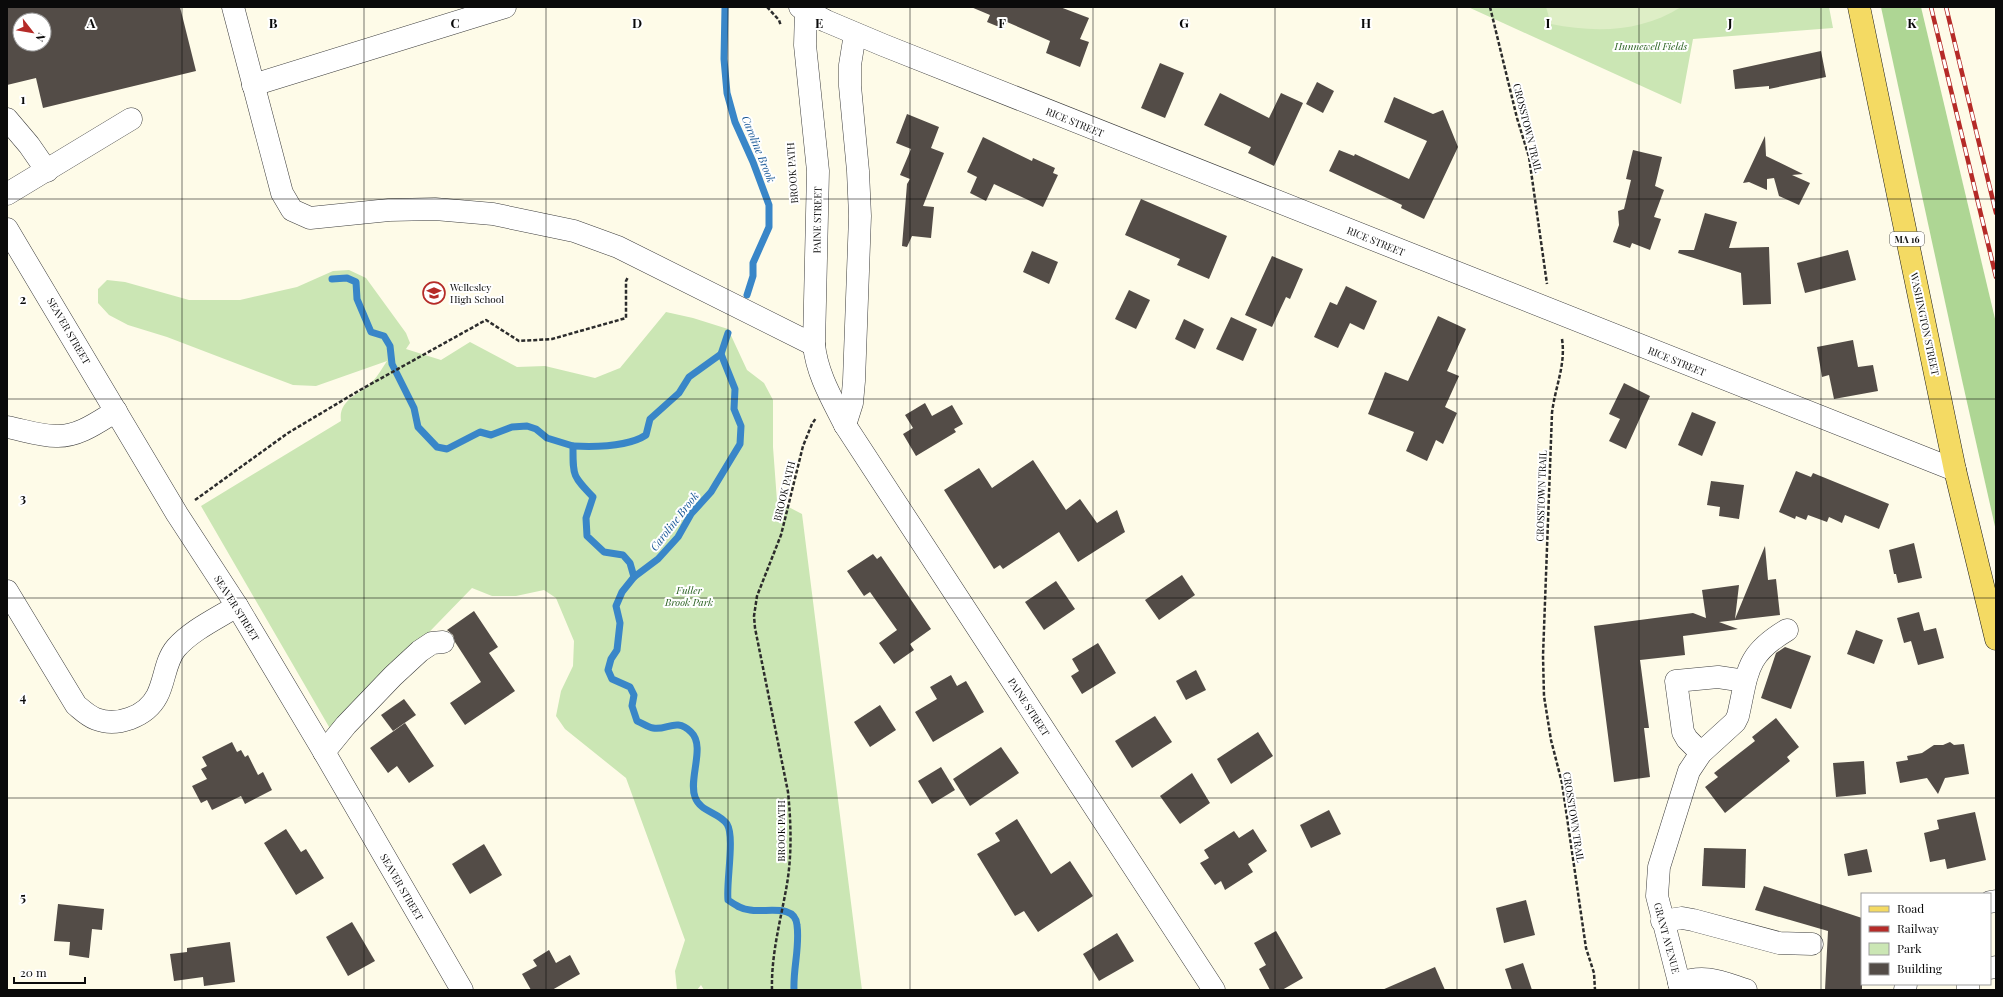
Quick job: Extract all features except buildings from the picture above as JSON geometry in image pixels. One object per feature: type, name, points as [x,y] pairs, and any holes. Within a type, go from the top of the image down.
[{"type":"main road","name":"WASHINGTON STREET","points":[[1859,7],[1955,470],[1996,639]]},
{"type":"street","points":[[233,7],[282,193],[292,210],[300,215],[310,218],[320,218],[389,210],[435,209],[493,214],[551,225],[618,247],[814,345]]},
{"type":"street","points":[[253,85],[505,7]]},
{"type":"street","name":"RICE STREET","points":[[803,9],[855,34],[1955,470]]},
{"type":"street","name":"PAINE STREET","points":[[803,9],[804,45],[818,171],[814,345],[816,359],[822,378],[845,425],[1214,990]]},
{"type":"street","points":[[845,425],[852,403],[854,381],[859,241],[858,171],[850,86],[851,56],[855,34]]},
{"type":"street","points":[[7,119],[29,145],[47,171]]},
{"type":"street","points":[[7,194],[131,119]]},
{"type":"street","name":"SEAVER STREET","points":[[7,229],[177,514],[237,606],[324,752],[462,990]]},
{"type":"street","points":[[7,427],[56,436],[67,436],[87,428],[116,411]]},
{"type":"street","points":[[7,591],[76,705],[86,714],[106,722],[116,722],[127,719],[149,707],[160,690],[169,660],[175,650],[195,632],[237,606]]},
{"type":"street","name":"GRANT AVENUE","points":[[1680,986],[1662,921],[1657,896],[1656,881],[1674,817],[1689,771],[1701,753],[1734,722],[1738,716],[1750,664],[1760,650],[1773,638],[1787,630]]},
{"type":"street","points":[[324,752],[346,725],[393,676],[420,651],[432,643],[443,642]]},
{"type":"street","points":[[1701,753],[1687,739],[1683,732],[1676,681],[1718,677],[1745,681]]},
{"type":"street","points":[[1662,921],[1682,918],[1779,943],[1812,944]]},
{"type":"street","points":[[1680,986],[1690,979],[1705,978],[1746,990]]},
{"type":"path","points":[[767,7],[779,20],[782,29]]},
{"type":"path","name":"CROSSTOWN TRAIL","points":[[1490,7],[1517,118],[1529,157],[1548,292],[1561,335],[1563,357],[1552,413],[1543,656],[1544,696],[1551,740],[1562,783],[1586,948],[1594,973],[1596,990]]},
{"type":"path","points":[[177,514],[288,433],[360,390],[486,320],[519,341],[552,339],[626,318],[626,282],[630,275]]},
{"type":"path","name":"BROOK PATH","points":[[772,990],[773,955],[787,882],[791,819],[788,792],[755,628],[755,606],[761,586],[781,536],[803,446],[812,424],[818,416]]},
{"type":"green space","name":"Hunnewell Fields","points":[[1468,7],[1829,7],[1833,28],[1693,39],[1681,104]]},
{"type":"green space","points":[[1546,7],[1681,7],[1666,15],[1635,26],[1585,29],[1551,24]]},
{"type":"green space","points":[[1881,7],[1921,7],[1996,323],[1996,531],[1962,380]]},
{"type":"green space","name":"Fuller Brook Park","points":[[349,270],[366,278],[406,333],[410,343],[406,349],[441,360],[470,342],[517,367],[545,366],[595,378],[620,368],[666,312],[693,318],[728,329],[747,370],[764,383],[773,400],[773,447],[777,501],[802,514],[862,990],[704,990],[701,985],[697,990],[677,990],[675,971],[685,940],[626,778],[565,729],[556,716],[561,691],[573,666],[574,641],[556,598],[544,590],[516,596],[492,596],[472,588],[332,732],[201,506],[341,421],[341,414],[346,402],[372,382],[387,361],[316,386],[293,385],[167,337],[128,325],[109,315],[98,303],[98,289],[107,280],[125,282],[189,300],[240,300],[297,287],[333,271]]},
{"type":"waterway","name":"Caroline Brook","points":[[725,7],[724,59],[727,93],[735,122],[753,162],[769,205],[769,227],[753,263],[753,276],[747,295]]},
{"type":"waterway","points":[[332,279],[347,278],[356,282],[357,299],[371,332],[384,336],[390,346],[392,364],[414,408],[418,427],[437,447],[447,449],[480,432],[491,435],[512,427],[527,426],[536,429],[547,438],[573,446],[573,464],[575,474],[577,479],[593,497],[586,518],[587,536],[604,552],[623,555],[630,563],[634,577]]},
{"type":"waterway","name":"Caroline Brook","points":[[728,333],[721,354],[735,389],[734,409],[741,426],[740,444],[711,492],[691,514],[678,537],[658,559],[634,577],[622,592],[616,606],[620,623],[617,650],[611,659],[608,670],[612,679],[630,687],[634,695],[632,706],[637,721],[653,728],[681,725],[691,732],[695,738],[697,746],[693,790],[695,797],[701,806],[724,820],[729,830],[730,849],[728,900],[744,909],[756,911],[785,911],[795,918],[798,941],[794,974],[794,990]]},
{"type":"waterway","points":[[573,446],[621,444],[639,439],[646,435],[650,419],[679,393],[689,377],[721,354]]},
{"type":"railway","points":[[1931,7],[1996,277]]},
{"type":"railway","points":[[1946,7],[1996,213]]},
{"type":"place","name":"Wellesley High School","points":[[434,293]]}]
